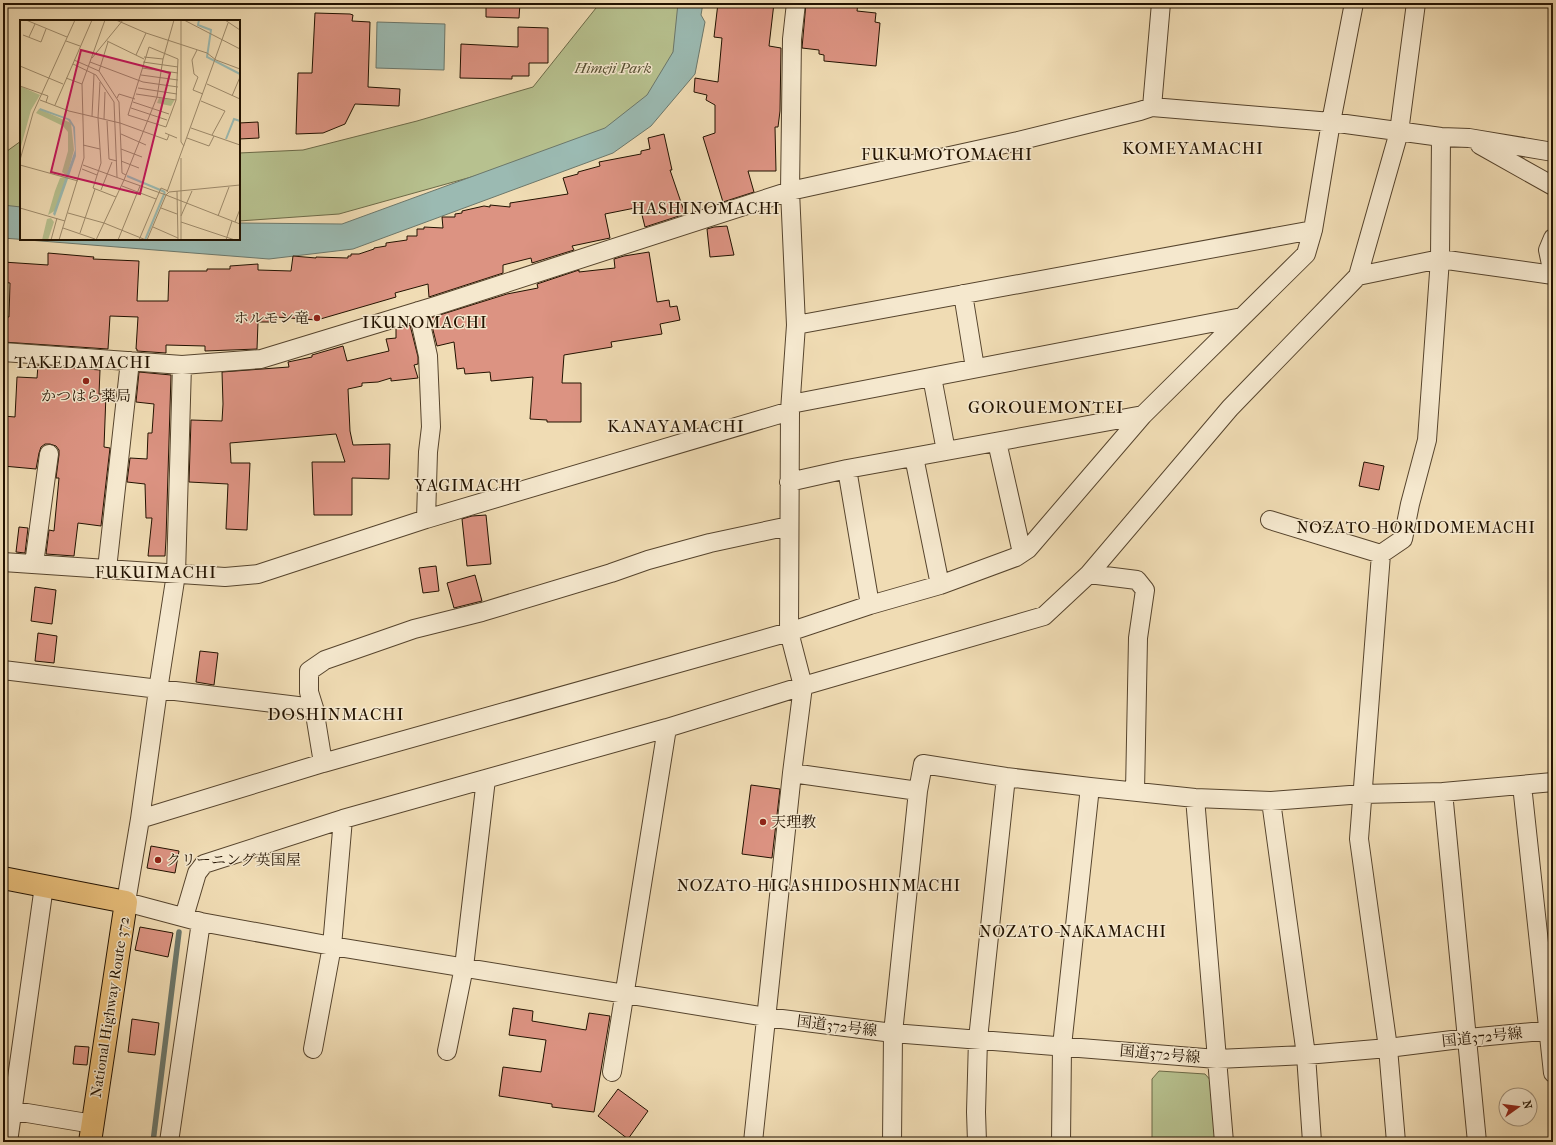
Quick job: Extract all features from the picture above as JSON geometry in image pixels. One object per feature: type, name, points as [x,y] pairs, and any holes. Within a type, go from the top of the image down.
[{"type":"highway","name":"National Highway Route 372","points":[[3,878],[126,902],[92,1133]]},
{"type":"street","points":[[753,1142],[792,773],[803,686],[789,632],[790,407],[796,325],[790,191],[792,39],[796,3]]},
{"type":"street","points":[[1152,107],[1161,3]]},
{"type":"street","points":[[140,819],[323,763],[789,632],[870,605],[940,585],[1016,557],[1028,549],[1143,414],[1306,254],[1313,230],[1331,122],[1354,3]]},
{"type":"street","points":[[184,917],[197,872],[204,864],[343,819],[667,728],[803,686],[1044,616],[1089,574],[1230,408],[1358,276],[1399,132],[1416,3]]},
{"type":"street","points":[[3,352],[182,365],[261,359],[418,311],[790,191],[1018,141],[1152,107],[1331,122],[1441,137],[1469,138],[1553,152]]},
{"type":"street","points":[[1381,554],[1403,539],[1410,504],[1427,440],[1440,259],[1441,137]]},
{"type":"street","points":[[1469,138],[1553,186]]},
{"type":"street","points":[[796,325],[1313,230]]},
{"type":"street","points":[[1358,276],[1440,259],[1553,275],[1548,250],[1553,238]]},
{"type":"street","points":[[963,294],[975,368]]},
{"type":"street","points":[[418,311],[428,356],[431,427],[428,452],[426,519]]},
{"type":"street","points":[[3,562],[225,577],[258,574],[426,519],[790,407],[975,368],[1242,317]]},
{"type":"street","points":[[106,569],[130,361]]},
{"type":"street","points":[[126,902],[140,819],[176,574],[182,365]]},
{"type":"street","points":[[932,377],[946,451]]},
{"type":"street","points":[[789,482],[847,469],[1143,414]]},
{"type":"street","points":[[997,442],[1022,553]]},
{"type":"street","points":[[34,564],[49,454]]},
{"type":"street","points":[[914,457],[940,585]]},
{"type":"street","points":[[847,469],[870,605]]},
{"type":"street","points":[[1270,520],[1381,554]]},
{"type":"street","points":[[323,763],[314,708],[309,692],[310,671],[325,660],[414,629],[482,612],[611,573],[648,560],[710,543],[789,526]]},
{"type":"street","points":[[1381,554],[1359,839],[1388,1048],[1396,1142]]},
{"type":"street","points":[[1089,574],[1137,580],[1145,590],[1138,638],[1135,791]]},
{"type":"street","points":[[3,670],[314,708]]},
{"type":"street","points":[[612,1072],[667,728]]},
{"type":"street","points":[[892,1142],[893,1033],[918,791],[924,764],[1006,778],[1090,787],[1195,798],[1271,801],[1363,794],[1443,792],[1553,782]]},
{"type":"street","points":[[792,773],[918,791]]},
{"type":"street","points":[[977,1142],[976,1112],[978,1039],[1006,778]]},
{"type":"street","points":[[447,1051],[464,967],[486,779]]},
{"type":"street","points":[[1522,785],[1551,1031],[1553,1073]]},
{"type":"street","points":[[1061,1142],[1062,1046],[1090,787]]},
{"type":"street","points":[[1443,792],[1478,1142]]},
{"type":"street","points":[[1195,798],[1224,1142]]},
{"type":"street","points":[[1271,801],[1306,1055],[1312,1142]]},
{"type":"street","points":[[313,1049],[332,946],[343,819]]},
{"type":"street","points":[[8,1142],[8,1110],[44,886]]},
{"type":"street","name":"国道372号線","points":[[126,902],[201,922],[332,946],[766,1017],[893,1033],[1217,1059],[1306,1055],[1551,1031]]},
{"type":"street","points":[[170,1142],[201,922]]},
{"type":"street","points":[[8,1110],[92,1133]]},
{"type":"green space","name":"Himeji Park","points":[[596,3],[693,3],[654,100],[593,143],[339,214],[240,221],[240,153],[303,150],[417,121],[533,87],[596,8]]},
{"type":"green space","points":[[20,142],[20,215],[3,213],[3,154]]},
{"type":"green space","points":[[1159,1071],[1205,1074],[1213,1083],[1219,1142],[1152,1142],[1152,1079]]},
{"type":"water","points":[[678,3],[703,3],[701,15],[705,22],[695,74],[651,126],[613,153],[353,249],[269,259],[28,240],[240,240],[240,223],[342,224],[605,128],[647,95],[673,52]]},
{"type":"water","points":[[377,22],[445,24],[444,70],[376,68]]},
{"type":"water","points":[[3,205],[20,207],[20,239],[3,238]]},
{"type":"building","points":[[486,3],[520,3],[519,18],[486,17]]},
{"type":"building","points":[[718,3],[774,3],[769,46],[781,48],[780,111],[778,127],[775,127],[776,171],[748,171],[754,192],[723,202],[703,137],[715,133],[715,105],[706,100],[707,95],[694,92],[695,78],[718,82],[722,38],[714,37]]},
{"type":"building","points":[[806,3],[858,3],[857,11],[876,13],[875,22],[880,23],[876,66],[824,61],[824,55],[819,54],[819,50],[802,48]]},
{"type":"building","points":[[315,13],[350,14],[353,15],[352,21],[370,22],[368,87],[400,89],[399,106],[355,104],[345,124],[323,133],[296,134],[298,73],[312,73]]},
{"type":"building","points":[[518,27],[548,28],[548,63],[529,63],[529,76],[512,76],[512,79],[460,78],[461,44],[518,47]]},
{"type":"building","points":[[258,122],[259,138],[240,139],[240,123]]},
{"type":"building","points":[[664,134],[672,170],[670,170],[685,214],[645,227],[640,207],[605,214],[610,238],[572,246],[574,250],[532,263],[531,258],[503,265],[503,273],[429,297],[428,284],[395,293],[396,297],[317,320],[276,317],[276,322],[258,322],[257,349],[205,351],[205,346],[166,345],[166,353],[137,351],[138,317],[110,316],[108,349],[3,342],[5,317],[9,317],[10,283],[3,282],[3,262],[48,265],[48,253],[94,257],[93,259],[139,261],[137,301],[168,301],[169,271],[207,271],[207,269],[230,269],[230,266],[258,264],[258,270],[291,271],[293,256],[348,258],[351,254],[359,254],[374,248],[386,246],[386,243],[407,240],[407,236],[417,236],[417,229],[424,229],[424,227],[443,228],[442,217],[455,217],[455,214],[462,213],[462,211],[484,206],[490,207],[490,205],[510,207],[510,203],[568,194],[563,178],[600,166],[599,162],[641,154],[641,151],[650,149],[648,138]]},
{"type":"building","points":[[727,226],[734,255],[710,257],[707,229]]},
{"type":"building","points":[[649,252],[657,302],[669,300],[670,307],[677,306],[680,320],[660,324],[662,334],[611,342],[612,347],[564,355],[562,383],[581,383],[581,422],[547,422],[547,420],[530,419],[533,377],[491,381],[490,372],[465,374],[464,368],[457,369],[454,342],[437,346],[430,318],[507,294],[538,288],[537,284],[579,270],[579,272],[615,268],[614,259]]},
{"type":"building","points":[[410,325],[418,357],[418,364],[414,365],[418,378],[391,381],[391,378],[378,382],[362,383],[362,386],[348,389],[350,431],[353,445],[390,444],[389,479],[352,478],[352,515],[314,515],[312,462],[345,462],[336,434],[230,443],[231,463],[250,463],[247,530],[226,529],[228,484],[189,482],[191,420],[222,421],[222,372],[289,367],[288,362],[312,357],[312,355],[343,346],[347,361],[389,351],[386,339],[396,338],[396,329]]},
{"type":"building","points":[[38,365],[100,370],[99,394],[106,394],[104,447],[110,448],[101,526],[78,523],[74,556],[46,554],[49,530],[54,531],[59,478],[56,478],[59,450],[56,446],[45,444],[41,447],[36,469],[3,466],[3,416],[15,417],[17,377],[37,378]]},
{"type":"building","points":[[139,372],[171,375],[165,556],[148,556],[152,518],[146,518],[145,484],[127,482],[130,458],[147,459],[148,433],[152,433],[154,404],[136,402]]},
{"type":"building","points":[[1364,462],[1384,466],[1379,490],[1359,486]]},
{"type":"building","points":[[486,515],[491,564],[467,566],[462,519],[472,516]]},
{"type":"building","points":[[19,527],[28,528],[25,553],[16,552]]},
{"type":"building","points":[[436,566],[439,591],[423,593],[419,568]]},
{"type":"building","points":[[475,575],[482,601],[454,608],[447,583]]},
{"type":"building","points":[[35,587],[56,590],[52,624],[31,621]]},
{"type":"building","points":[[38,633],[57,636],[54,663],[35,661]]},
{"type":"building","points":[[200,651],[218,653],[214,685],[196,682]]},
{"type":"building","name":"天理教","points":[[751,785],[780,789],[772,858],[742,854]]},
{"type":"building","points":[[151,846],[179,851],[175,873],[147,868]]},
{"type":"building","points":[[140,927],[173,933],[168,957],[135,950]]},
{"type":"building","points":[[513,1008],[533,1011],[532,1021],[586,1030],[589,1013],[610,1016],[594,1112],[552,1107],[552,1104],[499,1096],[503,1067],[541,1072],[546,1040],[509,1035]]},
{"type":"building","points":[[132,1019],[159,1023],[155,1055],[128,1052]]},
{"type":"building","points":[[75,1046],[89,1047],[87,1065],[73,1064]]},
{"type":"building","points":[[618,1089],[648,1111],[628,1139],[598,1116]]},
{"type":"waterway","points":[[153,1142],[179,932]]},
{"type":"place","name":"ホルモン竜","points":[[317,318]]},
{"type":"place","name":"かつはら薬局","points":[[86,381]]},
{"type":"place","name":"天理教","points":[[763,822]]},
{"type":"place","name":"クリーニング英国屋","points":[[158,860]]},
{"type":"district","name":"KOMEYAMACHI","points":[[1193,148]]},
{"type":"district","name":"FUKUMOTOMACHI","points":[[947,154]]},
{"type":"district","name":"HASHINOMACHI","points":[[706,208]]},
{"type":"district","name":"IKUNOMACHI","points":[[425,322]]},
{"type":"district","name":"TAKEDAMACHI","points":[[83,362]]},
{"type":"district","name":"GOROUEMONTEI","points":[[1046,407]]},
{"type":"district","name":"KANAYAMACHI","points":[[676,426]]},
{"type":"district","name":"YAGIMACHI","points":[[468,485]]},
{"type":"district","name":"NOZATO-HORIDOMEMACHI","points":[[1416,527]]},
{"type":"district","name":"FUKUIMACHI","points":[[156,572]]},
{"type":"district","name":"DOSHINMACHI","points":[[336,714]]},
{"type":"district","name":"NOZATO-HIGASHIDOSHINMACHI","points":[[819,885]]},
{"type":"district","name":"NOZATO-NAKAMACHI","points":[[1073,931]]}]
